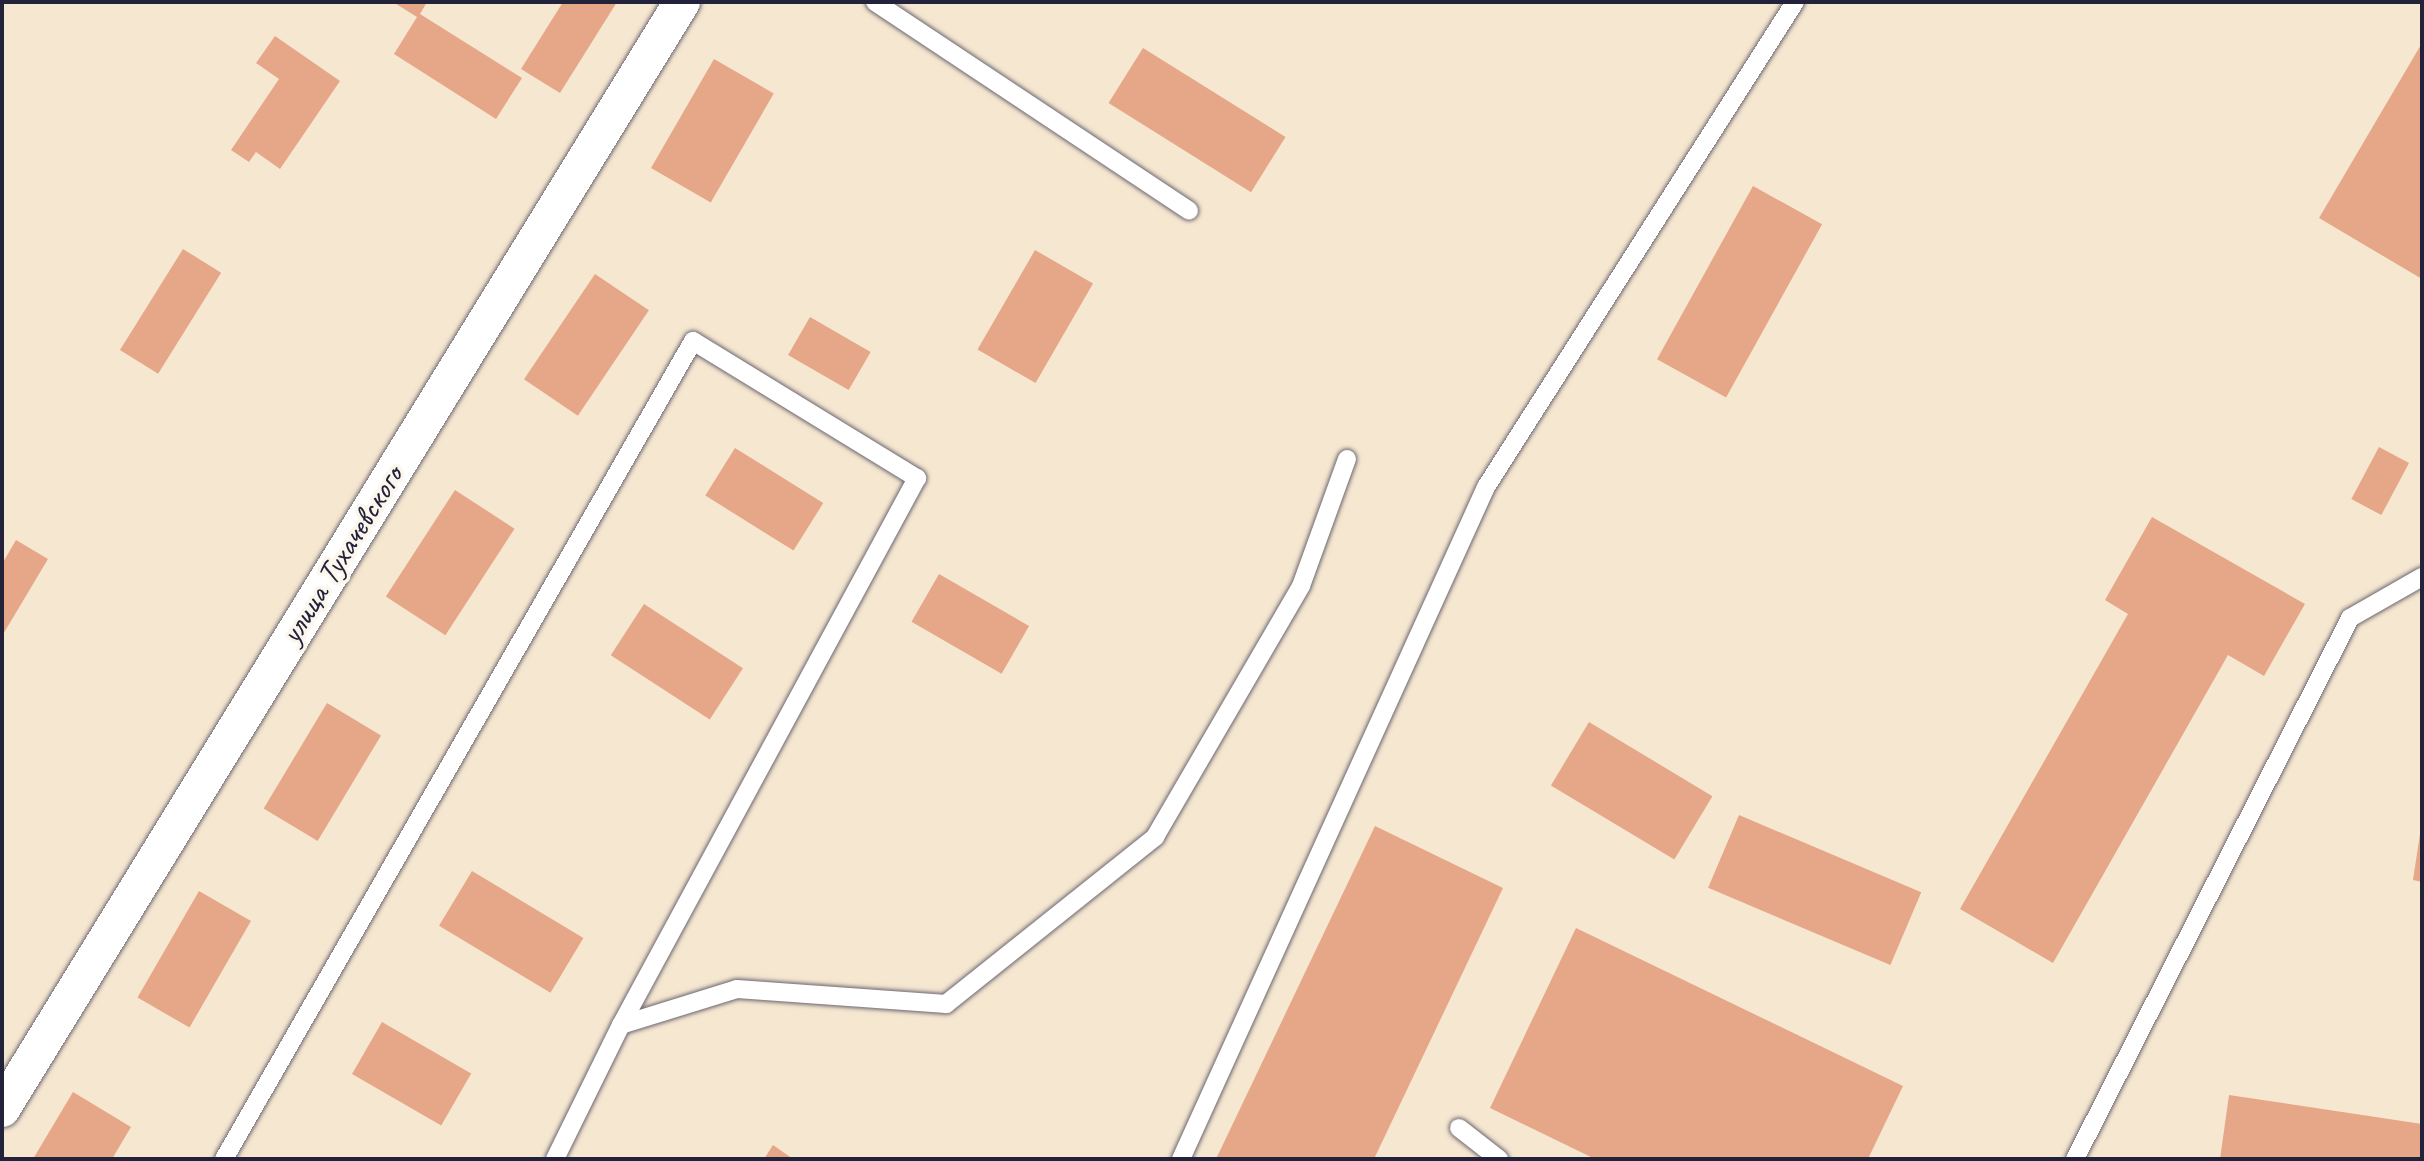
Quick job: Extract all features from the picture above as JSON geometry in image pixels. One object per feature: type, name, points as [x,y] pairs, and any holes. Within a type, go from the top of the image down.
[{"type":"street","name":"улица Тухачевского","points":[[2,1109],[682,2]]},
{"type":"lane","points":[[875,2],[1189,211]]},
{"type":"lane","points":[[1181,1159],[1486,487],[1795,2]]},
{"type":"lane","points":[[224,1159],[693,341],[917,478],[621,1025],[555,1159]]},
{"type":"lane","points":[[621,1025],[737,989],[946,1004],[1155,837],[1301,586],[1347,459]]},
{"type":"lane","points":[[2075,1159],[2350,618],[2422,577]]},
{"type":"lane","points":[[1459,1128],[1499,1159]]},
{"type":"building","points":[[393,2],[427,2],[420,14],[522,78],[496,119],[394,54],[417,17]]},
{"type":"building","points":[[563,2],[617,2],[560,93],[521,69]]},
{"type":"building","points":[[275,36],[340,81],[280,169],[256,152],[249,162],[231,150],[279,79],[256,63]]},
{"type":"building","points":[[2422,43],[2422,279],[2319,218]]},
{"type":"building","points":[[1143,48],[1285,137],[1251,192],[1109,103]]},
{"type":"building","points":[[714,59],[774,94],[711,203],[651,168]]},
{"type":"building","points":[[1753,186],[1822,224],[1726,397],[1657,359]]},
{"type":"building","points":[[183,249],[221,273],[158,374],[120,350]]},
{"type":"building","points":[[1035,250],[1093,284],[1036,383],[978,350]]},
{"type":"building","points":[[595,274],[649,310],[578,416],[524,379]]},
{"type":"building","points":[[810,317],[871,352],[849,390],[788,355]]},
{"type":"building","points":[[2379,447],[2409,463],[2381,515],[2351,499]]},
{"type":"building","points":[[735,448],[823,503],[794,551],[705,495]]},
{"type":"building","points":[[455,490],[515,529],[445,635],[386,597]]},
{"type":"building","points":[[2152,517],[2305,604],[2264,676],[2228,655],[2053,963],[1960,909],[2128,614],[2105,600]]},
{"type":"building","points":[[16,540],[48,559],[2,636],[2,564]]},
{"type":"building","points":[[939,574],[1029,626],[1002,674],[912,622]]},
{"type":"building","points":[[644,604],[743,668],[710,719],[611,655]]},
{"type":"building","points":[[327,703],[381,735],[318,841],[264,808]]},
{"type":"building","points":[[1589,722],[1712,796],[1674,860],[1551,785]]},
{"type":"building","points":[[1739,815],[1921,892],[1890,965],[1708,888]]},
{"type":"building","points":[[1375,826],[1503,888],[1374,1159],[1216,1159]]},
{"type":"building","points":[[2422,835],[2422,882],[2413,880]]},
{"type":"building","points":[[472,871],[583,938],[550,993],[439,926]]},
{"type":"building","points":[[199,891],[251,921],[189,1028],[138,998]]},
{"type":"building","points":[[1576,928],[1903,1086],[1868,1159],[1595,1159],[1490,1108]]},
{"type":"building","points":[[382,1022],[471,1074],[441,1125],[352,1074]]},
{"type":"building","points":[[73,1092],[131,1127],[112,1159],[33,1159]]},
{"type":"building","points":[[2229,1095],[2422,1124],[2422,1159],[2220,1159]]},
{"type":"building","points":[[773,1145],[793,1159],[764,1159]]}]
